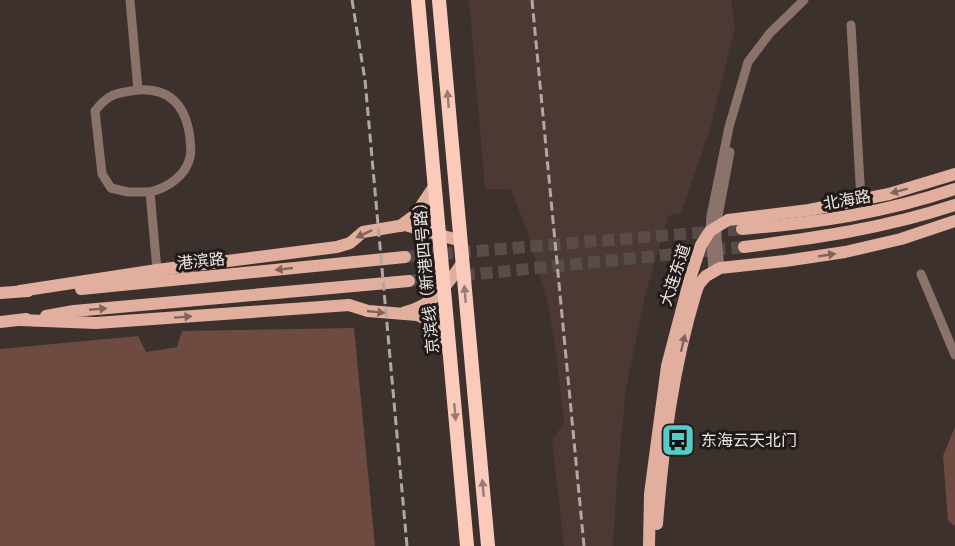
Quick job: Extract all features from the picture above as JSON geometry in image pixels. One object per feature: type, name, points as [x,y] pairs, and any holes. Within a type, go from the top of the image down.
[{"type":"highway","name":"京滨线（新港四号路）","points":[[418,0],[467,546]]},
{"type":"highway","points":[[439,0],[488,546]]},
{"type":"main road","points":[[713,229],[728,220],[809,210],[861,200],[955,174]]},
{"type":"main road","points":[[400,226],[415,215],[426,202],[435,185]]},
{"type":"main road","name":"北海路","points":[[742,229],[838,219],[893,208],[955,189]]},
{"type":"main road","name":"北海路","points":[[744,247],[861,231],[955,205]]},
{"type":"main road","points":[[717,269],[845,252],[901,239],[955,220]]},
{"type":"main road","points":[[20,291],[157,270],[337,247],[350,243],[363,232],[400,226],[420,229],[461,241]]},
{"type":"main road","name":"大连东道","points":[[649,546],[650,494],[667,366],[700,247],[713,229]]},
{"type":"main road","name":"港滨路","points":[[0,293],[109,287],[405,257]]},
{"type":"main road","points":[[398,314],[426,305],[445,289],[463,262]]},
{"type":"main road","name":"大连东道","points":[[657,546],[661,474],[675,381],[696,292],[699,284],[717,269]]},
{"type":"main road","points":[[0,322],[74,311],[409,281]]},
{"type":"main road","points":[[19,320],[96,322],[349,305],[368,311],[424,317],[437,332],[450,354]]},
{"type":"street","points":[[130,0],[138,90]]},
{"type":"street","points":[[717,269],[713,229],[715,190],[744,72],[754,52],[804,0]]},
{"type":"street","points":[[713,229],[735,128],[753,64],[757,55],[770,40],[810,0]]},
{"type":"street","points":[[851,25],[861,200]]},
{"type":"street","points":[[151,89],[169,96],[183,111],[189,136],[190,158],[183,171],[164,189],[150,192],[128,192],[111,188],[102,174],[95,111],[102,101],[113,93],[138,90],[151,89]]},
{"type":"street","points":[[150,192],[157,270]]},
{"type":"street","points":[[921,274],[955,355]]},
{"type":"shaded area","points":[[469,0],[731,0],[735,26],[711,126],[681,213],[668,216],[645,296],[626,389],[613,546],[564,546],[552,440],[564,423],[548,305],[528,234],[511,189],[485,189]]},
{"type":"shaded area","points":[[354,328],[375,546],[0,546],[0,349],[138,336],[146,352],[177,347],[182,331]]},
{"type":"shaded area","points":[[955,427],[955,526],[948,521],[943,456]]},
{"type":"tunnel","points":[[405,257],[742,229]]},
{"type":"tunnel","points":[[409,281],[744,247]]},
{"type":"railway","points":[[352,0],[365,80],[407,546]]},
{"type":"railway","points":[[532,0],[584,546]]},
{"type":"place","name":"东海云天北门","points":[[678,440]]}]
